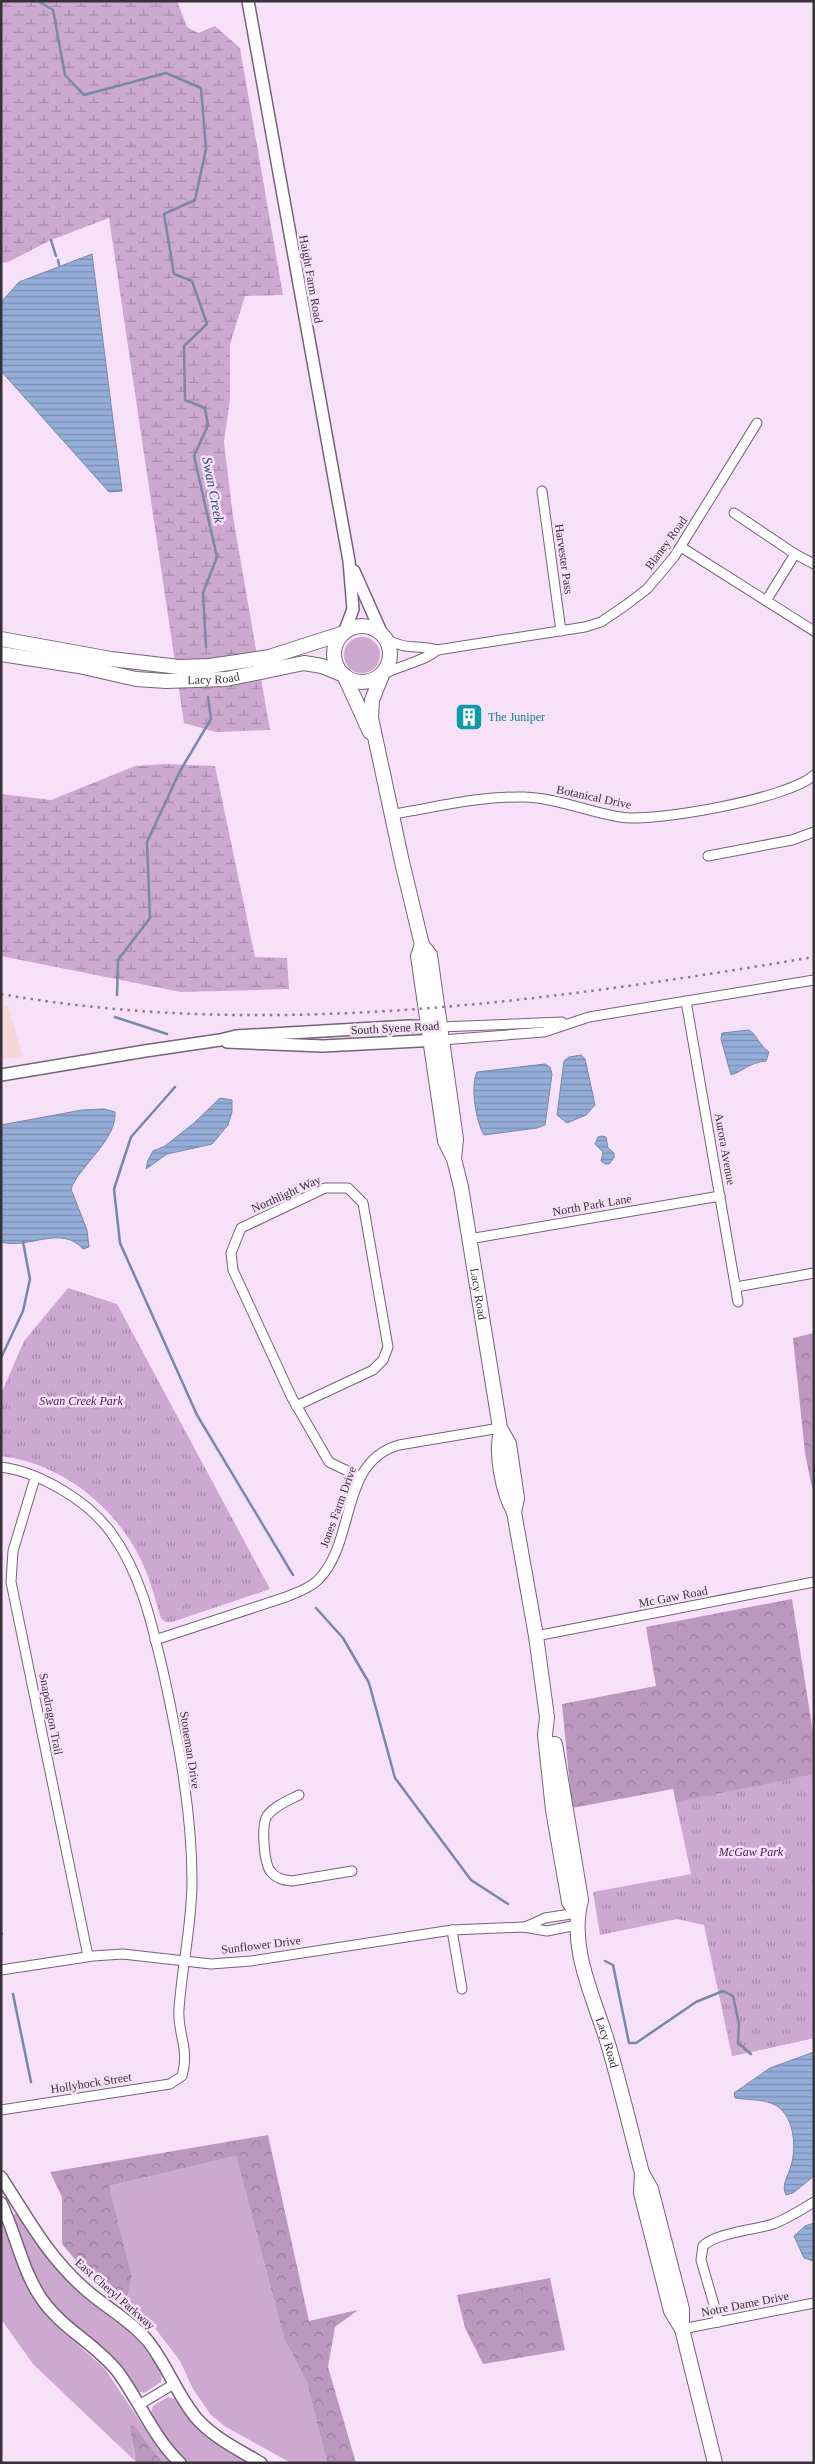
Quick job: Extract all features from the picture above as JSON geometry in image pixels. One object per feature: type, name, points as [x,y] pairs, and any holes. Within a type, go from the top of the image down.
[{"type":"main road","points":[[358,627],[366,627],[384,637],[390,656],[389,664],[382,675],[363,682],[355,681],[344,675],[337,665],[335,657],[338,641],[344,633],[358,627]]},
{"type":"main road","name":"Lacy Road","points":[[1,639],[111,659],[179,666],[210,666],[269,657],[344,633]]},
{"type":"main road","name":"Lacy Road","points":[[1,654],[80,666],[136,679],[166,681],[226,679],[304,663],[322,666],[344,675],[377,748]]},
{"type":"main road","name":"Lacy Road","points":[[382,675],[372,700],[371,718],[422,945],[418,956],[435,1034],[445,1141],[454,1158],[469,1238],[501,1430],[498,1443],[506,1499],[514,1512],[536,1636],[547,1717],[553,1734],[581,1900],[576,1938],[616,2071],[642,2173],[651,2189],[682,2308],[682,2329],[715,2463]]},
{"type":"street","name":"Haight Farm Road","points":[[248,1],[349,561],[353,604],[344,633]]},
{"type":"street","name":"Blaney Road","points":[[384,637],[408,648],[426,647],[437,650],[562,631],[601,622],[647,589],[681,548],[757,422]]},
{"type":"street","name":"Harvester Pass","points":[[542,491],[562,631]]},
{"type":"street","points":[[734,513],[814,564]]},
{"type":"street","points":[[681,548],[814,631]]},
{"type":"street","points":[[766,601],[796,554]]},
{"type":"street","name":"Haight Farm Road","points":[[349,561],[384,637]]},
{"type":"street","name":"Blaney Road","points":[[382,675],[395,667],[429,657],[437,650]]},
{"type":"street","name":"Botanical Drive","points":[[393,814],[473,800],[526,797],[621,817],[647,818],[686,813],[780,793],[800,786],[814,775]]},
{"type":"street","points":[[708,856],[792,840],[814,832]]},
{"type":"street","name":"South Syene Road","points":[[1,1076],[236,1036],[270,1033],[435,1034],[569,1022],[814,980]]},
{"type":"street","name":"Aurora Avenue","points":[[686,1001],[738,1302]]},
{"type":"street","name":"Northlight Way","points":[[296,1406],[373,1370],[382,1360],[388,1347],[362,1203],[348,1188],[325,1188],[241,1228],[230,1253],[233,1270],[296,1406],[329,1462],[360,1477]]},
{"type":"street","name":"North Park Lane","points":[[469,1238],[720,1196]]},
{"type":"street","points":[[736,1287],[814,1273]]},
{"type":"street","name":"Jones Farm Drive","points":[[155,1640],[286,1597],[306,1589],[318,1580],[328,1568],[338,1548],[360,1477],[375,1456],[393,1447],[501,1430]]},
{"type":"street","name":"Stoneman Drive","points":[[1,1467],[35,1478],[66,1492],[90,1509],[112,1533],[134,1570],[155,1640],[178,1745],[189,1839],[191,1908],[178,2012],[186,2061],[182,2076]]},
{"type":"street","name":"Snapdragon Trail","points":[[35,1478],[13,1551],[11,1582],[88,1956]]},
{"type":"street","name":"Mc Gaw Road","points":[[536,1636],[814,1582]]},
{"type":"street","points":[[299,1794],[272,1810],[264,1824],[266,1862],[270,1871],[283,1880],[292,1881],[352,1871]]},
{"type":"street","name":"Sunflower Drive","points":[[524,1928],[545,1918],[577,1919]]},
{"type":"street","name":"Sunflower Drive","points":[[1,1970],[88,1956],[123,1954],[211,1964],[252,1961],[452,1930],[524,1928],[547,1932],[577,1919]]},
{"type":"street","points":[[452,1930],[462,1989]]},
{"type":"street","name":"Hollyhock Street","points":[[1,2110],[170,2084],[182,2076]]},
{"type":"street","name":"East Cheryl Parkway","points":[[1,2176],[33,2230],[50,2252],[85,2290],[124,2318],[146,2339],[174,2384],[206,2428],[224,2442],[261,2463]]},
{"type":"street","points":[[719,2322],[701,2260],[703,2246],[713,2239],[779,2221],[814,2202]]},
{"type":"street","points":[[1,2204],[30,2276],[41,2298],[52,2312],[105,2358],[117,2372],[157,2435],[180,2463]]},
{"type":"street","name":"Notre Dame Drive","points":[[682,2329],[814,2303]]},
{"type":"street","points":[[139,2405],[174,2384]]},
{"type":"shaded area","points":[[1,1005],[8,1006],[23,1056],[1,1060]]},
{"type":"green space","points":[[1,1],[177,1],[187,27],[198,33],[215,26],[240,48],[283,295],[245,296],[230,344],[230,399],[224,442],[233,517],[270,730],[216,732],[184,723],[109,218],[51,240],[8,262],[1,263]]},
{"type":"green space","points":[[362,637],[369,638],[375,642],[379,648],[379,662],[375,668],[369,672],[362,673],[355,672],[349,668],[345,662],[344,655],[345,648],[349,642],[355,638]]},
{"type":"green space","points":[[165,764],[215,766],[255,957],[287,958],[289,989],[181,992],[1,956],[1,794],[51,800],[135,766]]},
{"type":"green space","name":"Swan Creek Park","points":[[68,1288],[117,1304],[270,1589],[172,1622],[165,1622],[161,1618],[150,1581],[141,1560],[130,1540],[101,1505],[84,1490],[45,1468],[1,1456],[1,1394],[24,1341]]},
{"type":"green space","points":[[814,1333],[814,1488],[812,1488],[805,1453],[793,1338]]},
{"type":"green space","points":[[792,1599],[814,1739],[814,2038],[732,2056],[757,1824],[682,1831],[673,1789],[572,1808],[562,1704],[656,1686],[646,1627]]},
{"type":"green space","name":"McGaw Park","points":[[814,1774],[814,2038],[732,2056],[704,1925],[677,1919],[600,1935],[593,1892],[691,1874],[676,1802]]},
{"type":"green space","points":[[268,2135],[309,2321],[358,2310],[335,2327],[328,2367],[356,2463],[327,2463],[307,2383],[284,2338],[236,2156],[109,2186],[132,2276],[126,2304],[91,2278],[62,2244],[62,2197],[50,2172]]},
{"type":"green space","points":[[236,2156],[284,2338],[307,2383],[327,2463],[291,2463],[226,2427],[211,2415],[193,2389],[180,2361],[154,2327],[126,2304],[132,2276],[109,2186]]},
{"type":"green space","points":[[17,2213],[52,2263],[71,2283],[136,2337],[162,2373],[161,2382],[144,2393],[134,2390],[49,2300],[34,2273],[12,2216]]},
{"type":"green space","points":[[1,2222],[34,2300],[46,2316],[105,2369],[155,2444],[172,2463],[163,2463],[134,2425],[129,2424],[135,2461],[33,2364],[1,2319]]},
{"type":"green space","points":[[550,2278],[565,2350],[483,2364],[465,2328],[457,2295]]},
{"type":"green space","points":[[168,2397],[179,2400],[194,2421],[209,2437],[226,2450],[249,2463],[187,2463],[170,2446],[150,2416],[153,2406]]},
{"type":"green space","points":[[129,2424],[134,2425],[163,2463],[136,2463]]},
{"type":"water","points":[[92,254],[122,491],[109,492],[1,371],[1,302],[19,282]]},
{"type":"water","points":[[749,1030],[769,1052],[766,1061],[750,1065],[731,1075],[721,1039],[722,1033]]},
{"type":"water","points":[[581,1055],[585,1059],[595,1105],[586,1115],[567,1123],[557,1115],[564,1061],[569,1057]]},
{"type":"water","points":[[545,1064],[550,1067],[552,1074],[545,1125],[537,1128],[484,1135],[479,1122],[474,1095],[477,1072]]},
{"type":"water","points":[[220,1098],[232,1100],[232,1112],[228,1125],[212,1144],[167,1154],[146,1169],[153,1151],[165,1146],[194,1123]]},
{"type":"water","points":[[104,1109],[115,1112],[110,1132],[71,1189],[87,1230],[89,1247],[83,1249],[65,1238],[11,1244],[1,1242],[1,1125],[82,1110]]},
{"type":"water","points":[[598,1137],[606,1137],[608,1148],[614,1153],[614,1158],[609,1164],[601,1161],[603,1152],[595,1144]]},
{"type":"water","points":[[814,2052],[814,2176],[793,2193],[786,2195],[785,2184],[794,2149],[790,2122],[780,2108],[773,2104],[760,2100],[735,2098],[734,2093],[770,2068]]},
{"type":"water","points":[[814,2223],[814,2261],[804,2258],[794,2236],[805,2226]]},
{"type":"waterway","name":"Swan Creek","points":[[38,1],[53,10],[65,75],[84,95],[166,73],[201,88],[206,149],[195,200],[164,214],[174,274],[192,281],[207,324],[184,346],[185,400],[205,408],[208,425],[194,456],[217,557],[203,593],[206,647]]},
{"type":"waterway","points":[[51,240],[56,256]]},
{"type":"waterway","points":[[58,260],[59,265]]},
{"type":"waterway","points":[[117,995],[118,960],[150,918],[147,842],[180,771],[211,719],[208,697]]},
{"type":"waterway","points":[[115,1017],[167,1034]]},
{"type":"waterway","points":[[175,1087],[131,1137],[114,1189],[120,1243],[197,1415],[293,1575]]},
{"type":"waterway","points":[[1,1358],[23,1311],[30,1279],[23,1242]]},
{"type":"waterway","points":[[316,1608],[343,1638],[369,1683],[395,1778],[471,1880],[508,1904]]},
{"type":"waterway","points":[[605,1961],[613,1965],[629,2043],[636,2043],[696,2002],[723,1991],[733,1996],[739,2024],[738,2043],[751,2054]]},
{"type":"waterway","points":[[13,1994],[31,2082]]},
{"type":"railway","points":[[1,994],[102,1008],[203,1014],[306,1015],[409,1010],[511,1000],[613,988],[814,957]]},
{"type":"place","name":"The Juniper","points":[[469,717]]}]
